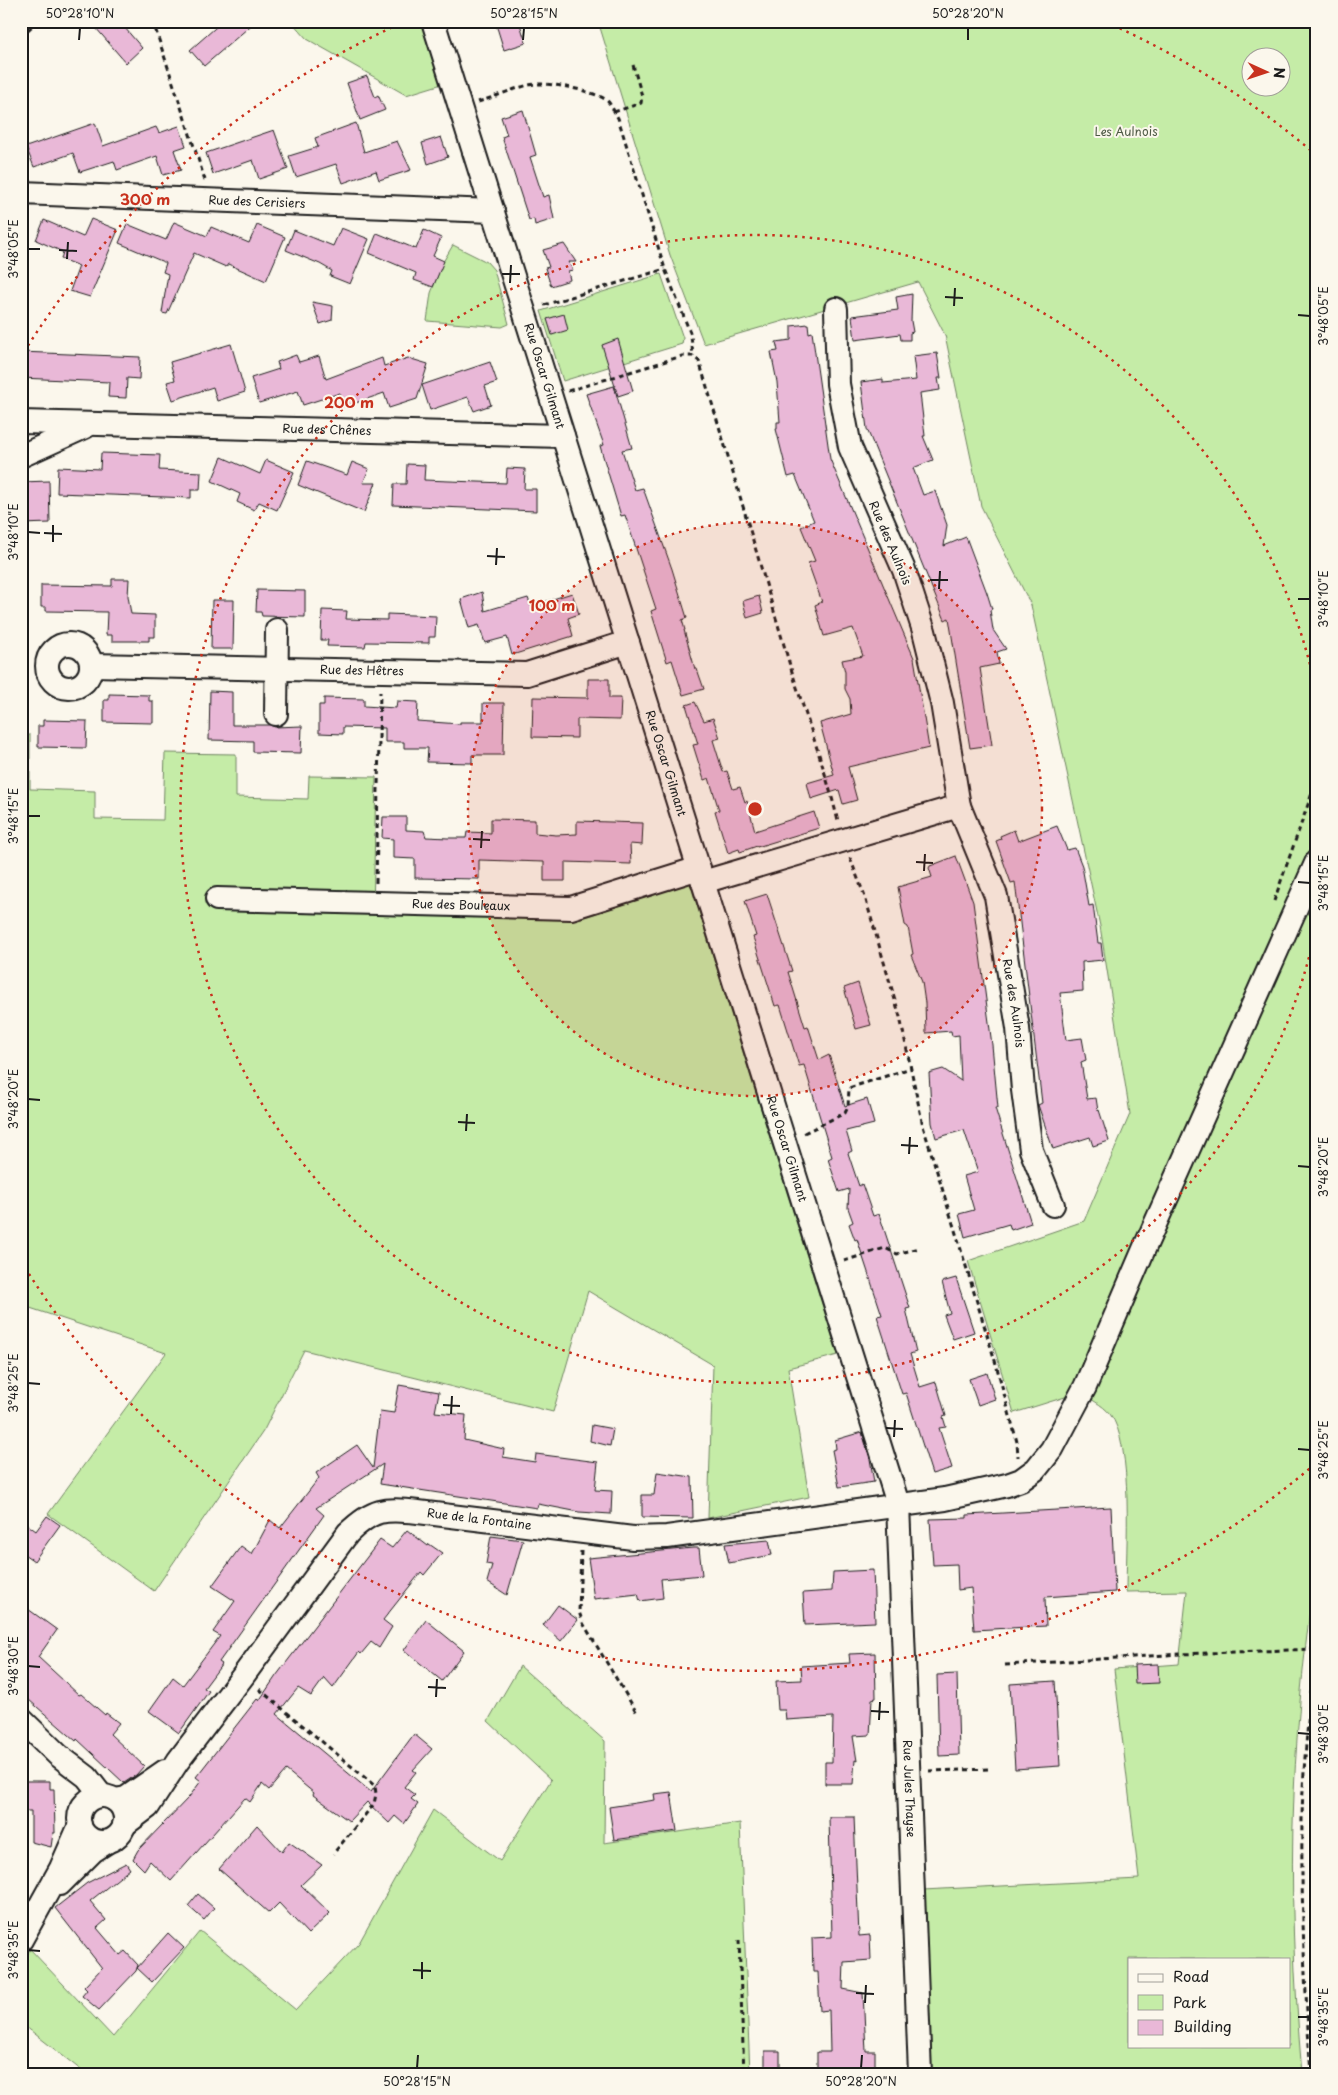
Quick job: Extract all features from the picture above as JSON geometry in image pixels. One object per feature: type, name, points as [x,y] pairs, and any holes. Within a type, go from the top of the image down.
[{"type":"street","name":"Rue Oscar Gilmant","points":[[433,21],[898,1504]]},
{"type":"street","name":"Rue des Cerisiers","points":[[21,193],[493,211]]},
{"type":"street","name":"Rue des Aulnois","points":[[836,309],[838,384],[850,447],[904,570],[924,631],[942,703],[959,806],[996,896],[1018,1028],[1023,1090],[1032,1150],[1053,1205]]},
{"type":"street","name":"Rue des Chênes","points":[[21,422],[563,436]]},
{"type":"street","name":"Rue des Chênes","points":[[21,456],[91,424]]},
{"type":"street","points":[[276,714],[277,630]]},
{"type":"street","name":"Rue des Hêtres","points":[[91,665],[527,674],[628,642]]},
{"type":"street","points":[[701,875],[843,841],[959,806]]},
{"type":"street","name":"Rue de la Fontaine","points":[[124,1825],[148,1807],[178,1761],[243,1676],[348,1532],[363,1518],[379,1511],[418,1512],[633,1538],[667,1537],[945,1499],[1007,1485],[1021,1480],[1036,1469],[1052,1449],[1085,1387],[1144,1249],[1317,861]]},
{"type":"street","name":"Rue des Bouleaux","points":[[217,900],[571,908],[701,875]]},
{"type":"street","name":"Rue Jules Thayse","points":[[898,1504],[920,2074]]},
{"type":"street","points":[[21,1719],[58,1755],[87,1777],[124,1811],[124,1825],[116,1837],[93,1851],[44,1901]]},
{"type":"street","points":[[58,1755],[75,1792],[79,1818],[88,1838],[97,1842],[106,1842]]},
{"type":"street","name":"Rue de la Fontaine","points":[[108,1798],[126,1798],[178,1761]]},
{"type":"street","points":[[21,1940],[44,1901],[73,1843],[84,1803],[92,1797],[108,1798]]},
{"type":"path","points":[[21,36],[38,21]]},
{"type":"path","points":[[156,21],[154,28],[212,201]]},
{"type":"path","points":[[614,112],[641,103],[642,96],[633,65]]},
{"type":"path","points":[[461,108],[530,85],[546,84],[568,88],[605,100],[614,112],[665,269],[691,335],[693,356]]},
{"type":"path","points":[[524,311],[665,269]]},
{"type":"path","points":[[551,396],[682,356],[693,356],[699,361],[728,451],[805,716],[827,777],[843,841],[868,906],[900,1016],[923,1126],[1018,1442],[1017,1472],[1007,1485]]},
{"type":"path","points":[[375,903],[381,671]]},
{"type":"path","points":[[1272,907],[1317,779]]},
{"type":"path","points":[[784,1141],[845,1114],[848,1107],[848,1088],[911,1068]]},
{"type":"path","points":[[824,1267],[885,1248],[897,1254],[919,1248]]},
{"type":"path","points":[[582,1532],[579,1612],[583,1624],[637,1714]]},
{"type":"path","points":[[1311,2074],[1303,1965],[1302,1818],[1317,1642]]},
{"type":"path","points":[[1005,1665],[1181,1654],[1316,1649]]},
{"type":"path","points":[[243,1676],[375,1786],[374,1804],[333,1854]]},
{"type":"path","points":[[908,1771],[991,1769]]},
{"type":"path","points":[[739,1940],[744,2074]]},
{"type":"green space","points":[[291,21],[423,21],[442,84],[406,95],[307,39]]},
{"type":"green space","name":"Les Aulnois","points":[[598,21],[1317,21],[1317,1557],[1306,1646],[1295,1764],[1292,1864],[1297,2004],[1302,2074],[929,2074],[923,1890],[1139,1879],[1114,1669],[1179,1664],[1187,1591],[1126,1592],[1126,1473],[1118,1429],[1110,1414],[1103,1407],[1078,1393],[1014,1413],[968,1261],[1084,1221],[1130,1114],[1100,926],[1031,605],[981,506],[945,335],[918,282],[704,344],[670,255]]},
{"type":"green space","points":[[453,245],[487,262],[494,270],[509,324],[502,327],[427,321],[431,293],[443,262]]},
{"type":"green space","points":[[661,274],[683,338],[682,344],[563,381],[541,311]]},
{"type":"green space","points":[[21,735],[30,735],[30,789],[95,791],[95,819],[163,820],[165,753],[236,754],[236,797],[308,799],[309,776],[376,777],[373,913],[581,918],[690,883],[838,1355],[788,1368],[809,1497],[708,1518],[713,1365],[588,1291],[553,1412],[304,1350],[264,1430],[154,1591],[48,1514],[166,1353],[21,1305]]},
{"type":"green space","points":[[520,1666],[605,1741],[604,1843],[740,1823],[750,2074],[86,2074],[21,2023],[21,1966],[30,1949],[113,2037],[200,1931],[296,2010],[359,1943],[433,1810],[500,1861],[551,1780],[488,1721]]},
{"type":"building","points":[[90,21],[119,21],[142,48],[126,63]]},
{"type":"building","points":[[223,21],[256,21],[204,66],[190,50]]},
{"type":"building","points":[[495,21],[519,21],[526,43],[504,50]]},
{"type":"building","points":[[367,76],[375,97],[378,95],[385,110],[360,120],[347,83]]},
{"type":"building","points":[[523,110],[536,155],[530,157],[543,197],[549,195],[554,219],[535,225],[534,219],[529,220],[502,137],[507,135],[501,117]]},
{"type":"building","points":[[95,123],[103,146],[156,127],[159,133],[179,126],[186,146],[174,150],[181,170],[163,175],[157,156],[117,170],[114,161],[80,172],[73,153],[34,167],[26,147]]},
{"type":"building","points":[[356,123],[364,152],[397,141],[411,170],[379,180],[376,171],[343,183],[336,164],[296,177],[289,156],[318,147],[315,138]]},
{"type":"building","points":[[274,130],[288,169],[259,179],[253,160],[213,174],[206,153]]},
{"type":"building","points":[[441,137],[448,157],[428,164],[422,143]]},
{"type":"building","points":[[91,219],[118,230],[90,297],[70,291],[79,266],[61,259],[63,252],[36,240],[44,220],[83,237]]},
{"type":"building","points":[[174,222],[207,236],[211,227],[249,243],[257,225],[285,237],[266,281],[228,264],[226,267],[194,253],[167,314],[162,313],[168,274],[163,272],[166,263],[119,243],[127,224],[166,240]]},
{"type":"building","points":[[341,228],[369,239],[350,284],[330,276],[332,271],[320,264],[286,250],[294,230],[333,246]]},
{"type":"building","points":[[424,230],[441,238],[433,256],[444,261],[433,287],[414,280],[416,273],[369,253],[377,233],[416,249]]},
{"type":"building","points":[[564,244],[576,262],[568,262],[573,270],[568,271],[570,280],[551,286],[545,268],[549,267],[543,250]]},
{"type":"building","points":[[912,294],[911,321],[913,332],[910,333],[910,340],[901,340],[900,334],[855,340],[852,316],[898,310],[896,297]]},
{"type":"building","points":[[312,302],[333,306],[332,320],[320,324]]},
{"type":"building","points":[[564,314],[568,330],[552,335],[547,319]]},
{"type":"building","points":[[808,324],[809,333],[812,332],[830,459],[914,658],[929,748],[848,767],[857,800],[843,804],[839,790],[811,799],[807,783],[834,775],[820,723],[851,714],[850,699],[845,689],[845,672],[842,660],[863,656],[853,628],[824,636],[815,605],[822,602],[808,563],[815,561],[801,527],[814,521],[795,475],[788,477],[776,429],[777,422],[780,422],[777,382],[771,352],[778,351],[776,342],[791,340],[791,326]]},
{"type":"building","points":[[618,339],[633,391],[618,396],[602,345]]},
{"type":"building","points":[[231,344],[245,392],[217,401],[213,387],[173,400],[167,382],[175,380],[170,362]]},
{"type":"building","points":[[21,352],[140,357],[139,379],[127,378],[126,398],[108,397],[109,382],[21,378]]},
{"type":"building","points":[[937,353],[941,378],[938,378],[940,390],[920,393],[925,436],[923,436],[933,460],[913,468],[923,495],[935,491],[947,525],[944,546],[966,537],[992,609],[990,610],[993,630],[1006,649],[997,652],[999,664],[980,668],[992,745],[970,748],[949,618],[945,620],[867,429],[861,382],[883,379],[883,383],[916,380],[913,356]]},
{"type":"building","points":[[296,355],[299,362],[319,356],[326,379],[382,358],[384,366],[408,358],[428,364],[417,399],[389,408],[384,393],[344,407],[340,393],[303,405],[298,391],[259,403],[251,378],[279,369],[277,362]]},
{"type":"building","points":[[490,362],[497,382],[485,386],[491,405],[474,411],[468,397],[430,410],[422,385]]},
{"type":"building","points":[[614,386],[632,448],[622,450],[635,490],[643,488],[672,569],[687,618],[682,620],[684,630],[695,669],[697,669],[704,689],[683,695],[672,660],[667,662],[651,611],[656,609],[625,515],[621,516],[600,446],[604,445],[586,394]]},
{"type":"building","points":[[101,453],[160,455],[159,470],[201,472],[200,490],[191,490],[191,498],[57,493],[58,467],[100,469]]},
{"type":"building","points":[[222,457],[260,474],[266,460],[294,472],[277,510],[259,502],[254,510],[237,502],[240,494],[212,481]]},
{"type":"building","points":[[307,461],[347,475],[352,462],[369,469],[363,483],[376,483],[364,512],[298,485]]},
{"type":"building","points":[[407,464],[425,465],[424,480],[506,483],[507,468],[525,469],[524,489],[536,489],[536,511],[393,505],[394,484],[406,484]]},
{"type":"building","points":[[49,481],[50,523],[21,524],[21,482]]},
{"type":"building","points":[[112,579],[129,579],[128,596],[131,614],[155,615],[155,637],[149,637],[149,641],[112,641],[112,635],[106,635],[107,612],[46,611],[46,607],[41,607],[41,585],[112,586]]},
{"type":"building","points":[[257,590],[305,591],[305,617],[262,616],[261,612],[256,612]]},
{"type":"building","points":[[482,592],[485,611],[528,598],[531,606],[572,593],[579,614],[568,618],[573,636],[512,655],[507,637],[485,643],[479,625],[469,628],[461,599]]},
{"type":"building","points":[[759,596],[763,613],[747,618],[743,601]]},
{"type":"building","points":[[212,600],[234,600],[233,649],[211,649]]},
{"type":"building","points":[[322,610],[347,611],[346,619],[387,620],[387,614],[436,616],[435,637],[429,637],[429,643],[366,642],[365,647],[327,646],[328,640],[321,640]]},
{"type":"building","points":[[588,679],[609,679],[609,698],[621,698],[620,720],[577,719],[577,738],[532,737],[533,697],[588,698]]},
{"type":"building","points":[[210,691],[232,692],[232,725],[302,726],[301,753],[253,752],[253,741],[209,740]]},
{"type":"building","points":[[109,694],[149,695],[149,701],[153,701],[153,723],[104,722],[104,700],[109,700]]},
{"type":"building","points":[[324,698],[364,699],[364,706],[396,708],[397,701],[418,702],[417,721],[460,724],[460,722],[483,722],[483,703],[504,703],[503,755],[472,755],[472,763],[427,762],[428,748],[404,748],[404,742],[385,742],[385,728],[343,727],[343,734],[319,733],[319,705],[324,705]]},
{"type":"building","points":[[695,702],[704,721],[713,718],[720,738],[713,740],[723,772],[727,771],[733,789],[740,787],[745,802],[747,801],[755,831],[814,812],[819,828],[740,852],[739,849],[728,853],[715,811],[719,810],[709,778],[704,780],[693,745],[698,744],[686,705]]},
{"type":"building","points":[[43,720],[87,721],[86,748],[38,747],[38,726],[43,726]]},
{"type":"building","points":[[383,817],[406,817],[406,830],[424,831],[426,837],[448,838],[466,838],[467,832],[491,833],[491,819],[535,820],[535,833],[556,835],[577,834],[577,821],[643,823],[642,845],[630,844],[631,864],[565,862],[565,881],[544,881],[544,862],[479,860],[479,879],[415,878],[415,859],[393,858],[393,839],[382,838]]},
{"type":"building","points":[[1057,826],[1067,850],[1075,848],[1082,866],[1089,906],[1093,905],[1098,943],[1101,943],[1103,960],[1082,962],[1083,991],[1060,993],[1066,1040],[1082,1038],[1086,1060],[1081,1062],[1087,1099],[1096,1098],[1098,1111],[1109,1141],[1093,1146],[1090,1137],[1053,1149],[1038,1105],[1042,1103],[1015,882],[1011,883],[996,841],[1001,839],[1000,836],[1014,830],[1018,841]]},
{"type":"building","points":[[956,856],[973,902],[992,1045],[998,1108],[995,1108],[1031,1223],[1011,1230],[1009,1224],[965,1237],[959,1214],[974,1210],[964,1176],[978,1172],[964,1130],[936,1138],[932,1123],[929,1073],[943,1069],[961,1081],[959,1035],[952,1036],[951,1031],[926,1033],[922,982],[911,955],[913,954],[908,927],[905,925],[898,887],[932,877],[930,866]]},
{"type":"building","points":[[767,894],[792,971],[788,972],[805,1027],[808,1026],[819,1060],[829,1055],[845,1106],[867,1099],[874,1124],[846,1131],[852,1151],[848,1153],[859,1186],[862,1184],[873,1216],[879,1214],[910,1308],[906,1309],[916,1352],[910,1354],[920,1387],[936,1382],[946,1416],[943,1417],[946,1427],[939,1428],[952,1468],[932,1474],[906,1393],[902,1394],[877,1316],[882,1315],[857,1239],[855,1240],[849,1224],[853,1222],[848,1208],[849,1189],[839,1192],[828,1159],[832,1157],[804,1065],[799,1066],[780,1005],[775,1006],[753,937],[756,936],[745,901]]},
{"type":"building","points":[[858,983],[871,1025],[856,1029],[844,988]]},
{"type":"building","points":[[956,1278],[974,1332],[953,1339],[944,1315],[950,1313],[942,1282]]},
{"type":"building","points":[[987,1373],[995,1399],[978,1405],[969,1379]]},
{"type":"building","points":[[399,1385],[439,1392],[435,1412],[466,1415],[464,1440],[504,1449],[503,1457],[535,1462],[536,1454],[598,1462],[595,1490],[612,1491],[611,1514],[579,1512],[538,1504],[537,1508],[380,1484],[383,1464],[316,1508],[324,1515],[219,1662],[222,1664],[204,1688],[209,1691],[179,1733],[149,1711],[173,1677],[183,1685],[220,1636],[213,1632],[235,1601],[212,1586],[241,1546],[252,1554],[270,1520],[280,1528],[319,1478],[316,1473],[357,1445],[373,1468],[380,1411],[394,1413]]},
{"type":"building","points":[[592,1425],[613,1429],[610,1446],[590,1441]]},
{"type":"building","points":[[862,1432],[874,1482],[839,1487],[832,1450],[836,1449],[835,1440]]},
{"type":"building","points":[[657,1472],[692,1477],[693,1518],[642,1517],[642,1495],[654,1495]]},
{"type":"building","points":[[1111,1507],[1115,1592],[1045,1597],[1046,1626],[974,1630],[971,1588],[958,1590],[957,1564],[933,1565],[930,1519],[967,1518],[967,1515]]},
{"type":"building","points":[[47,1516],[60,1525],[34,1561],[21,1552],[21,1520],[36,1531]]},
{"type":"building","points":[[407,1530],[428,1546],[429,1544],[442,1553],[424,1575],[421,1572],[383,1620],[392,1627],[379,1648],[371,1642],[361,1654],[359,1652],[333,1688],[324,1678],[311,1696],[298,1688],[277,1714],[371,1792],[414,1734],[432,1749],[413,1770],[416,1772],[404,1787],[415,1795],[411,1799],[418,1804],[404,1824],[395,1816],[389,1823],[367,1802],[349,1821],[313,1795],[314,1793],[286,1770],[269,1790],[262,1784],[250,1802],[245,1798],[171,1881],[150,1861],[144,1870],[133,1859],[138,1850],[189,1797],[201,1781],[196,1777],[257,1699],[259,1701],[380,1540],[392,1548]]},
{"type":"building","points":[[491,1536],[523,1540],[507,1595],[487,1582],[492,1565],[486,1564]]},
{"type":"building","points":[[769,1540],[772,1555],[729,1563],[725,1544]]},
{"type":"building","points":[[699,1548],[702,1575],[661,1579],[663,1598],[640,1601],[638,1594],[594,1599],[588,1558]]},
{"type":"building","points":[[873,1570],[875,1622],[805,1625],[803,1593],[832,1591],[833,1572]]},
{"type":"building","points":[[21,1604],[57,1630],[38,1657],[79,1695],[81,1694],[105,1715],[106,1713],[119,1723],[110,1734],[144,1766],[136,1775],[124,1783],[77,1739],[76,1741],[21,1693]]},
{"type":"building","points":[[558,1605],[578,1620],[561,1641],[543,1625]]},
{"type":"building","points":[[426,1620],[464,1651],[442,1681],[404,1650]]},
{"type":"building","points":[[875,1653],[876,1698],[872,1699],[870,1735],[853,1736],[857,1761],[855,1760],[853,1784],[825,1784],[825,1762],[832,1762],[833,1717],[786,1720],[785,1710],[778,1710],[776,1681],[802,1680],[801,1666],[850,1663],[849,1654]]},
{"type":"building","points":[[1158,1664],[1159,1683],[1135,1684],[1134,1665]]},
{"type":"building","points":[[957,1674],[959,1755],[939,1756],[937,1675]]},
{"type":"building","points":[[1055,1681],[1060,1766],[1015,1769],[1010,1684]]},
{"type":"building","points":[[23,1781],[50,1781],[50,1789],[54,1789],[55,1833],[53,1833],[51,1847],[31,1842],[31,1811],[22,1811]]},
{"type":"building","points":[[671,1792],[677,1831],[614,1840],[609,1807],[655,1800],[654,1794]]},
{"type":"building","points":[[829,1817],[854,1817],[859,1936],[870,1935],[871,1960],[844,1962],[843,1989],[863,1993],[866,2051],[875,2051],[875,2073],[817,2074],[817,2052],[830,2052],[829,2010],[820,2011],[818,1972],[813,1972],[812,1938],[832,1937]]},
{"type":"building","points":[[257,1825],[282,1852],[289,1842],[322,1865],[301,1885],[330,1913],[308,1934],[279,1903],[269,1913],[219,1869]]},
{"type":"building","points":[[126,1863],[130,1869],[90,1901],[106,1920],[97,1928],[120,1955],[125,1951],[138,1965],[136,1971],[99,2010],[82,1996],[87,1990],[84,1987],[102,1968],[55,1908],[87,1883]]},
{"type":"building","points":[[198,1894],[214,1908],[204,1920],[188,1906]]},
{"type":"building","points":[[168,1933],[184,1948],[152,1982],[137,1968]]},
{"type":"building","points":[[765,2051],[780,2051],[780,2068],[765,2068]]}]
